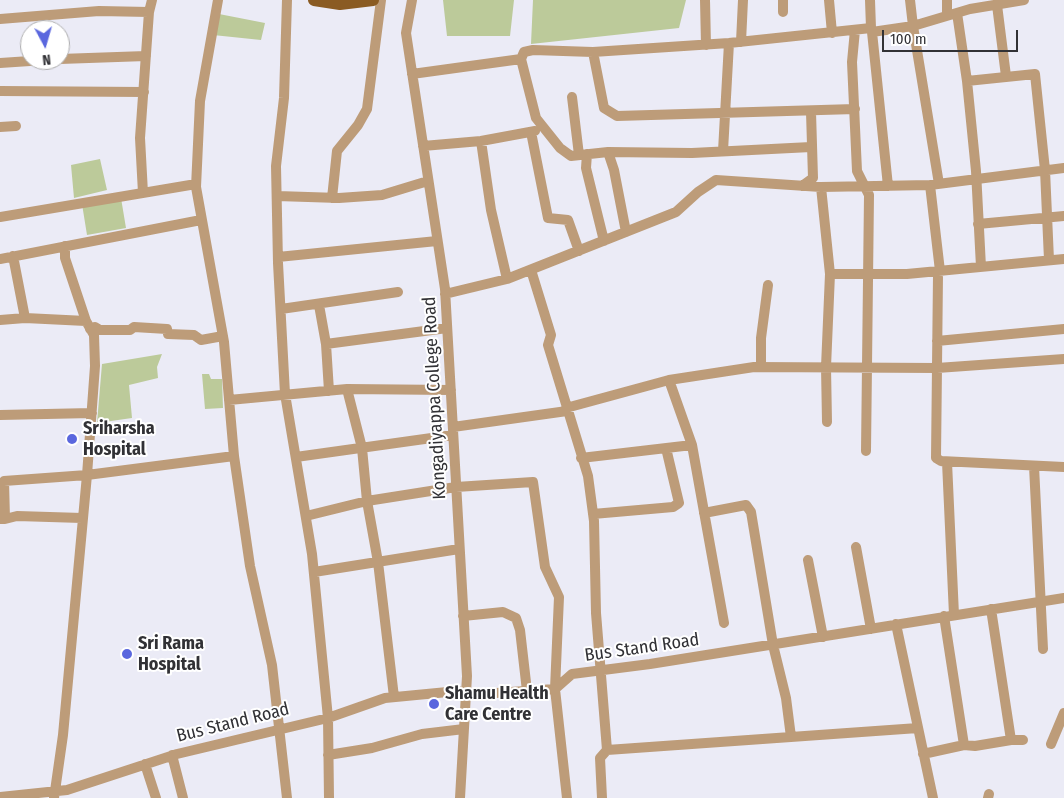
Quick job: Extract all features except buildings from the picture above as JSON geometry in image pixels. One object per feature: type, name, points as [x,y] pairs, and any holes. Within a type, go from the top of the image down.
[{"type":"main road","points":[[314,0],[340,4],[373,0]]},
{"type":"street","points":[[143,193],[140,138],[148,12],[152,0]]},
{"type":"street","points":[[218,0],[200,101],[196,184],[223,336],[234,456],[250,566],[272,665],[288,798]]},
{"type":"street","points":[[287,0],[284,98],[276,166],[280,310],[285,394],[314,572],[328,718],[329,798]]},
{"type":"street","points":[[332,198],[337,151],[358,125],[367,109],[382,0]]},
{"type":"street","name":"Kongadiyappa College Road","points":[[412,0],[406,33],[445,294],[460,549],[466,695],[460,798]]},
{"type":"street","points":[[705,0],[706,45]]},
{"type":"street","points":[[741,42],[743,0]]},
{"type":"street","points":[[783,0],[783,12]]},
{"type":"street","points":[[829,0],[832,33]]},
{"type":"street","points":[[870,0],[888,186]]},
{"type":"street","points":[[910,0],[935,185],[940,270],[938,275],[936,458],[947,462],[949,616],[964,745]]},
{"type":"street","points":[[947,0],[952,14],[967,82],[976,179],[981,267]]},
{"type":"street","points":[[811,147],[723,151],[608,152],[571,156],[560,148],[536,118],[521,59],[524,52],[533,50],[593,52],[706,45],[913,26],[952,14],[969,5],[997,5],[1024,0]]},
{"type":"street","points":[[997,5],[1006,76]]},
{"type":"street","points":[[0,19],[99,11],[148,12]]},
{"type":"street","points":[[855,30],[852,62],[857,171],[863,187],[869,195],[869,368],[866,451]]},
{"type":"street","points":[[723,151],[730,43]]},
{"type":"street","points":[[593,52],[604,108],[617,116],[811,112],[855,109]]},
{"type":"street","points":[[70,59],[146,56]]},
{"type":"street","points":[[412,74],[521,59]]},
{"type":"street","points":[[0,63],[20,62]]},
{"type":"street","points":[[967,82],[1035,74],[1046,170],[1049,260]]},
{"type":"street","points":[[0,91],[144,92]]},
{"type":"street","points":[[572,97],[583,155],[604,241]]},
{"type":"street","points":[[802,186],[813,178],[811,112]]},
{"type":"street","points":[[0,127],[16,126]]},
{"type":"street","points":[[423,146],[481,141],[546,129]]},
{"type":"street","points":[[531,132],[548,218],[568,220],[579,251]]},
{"type":"street","points":[[481,141],[491,210],[507,279]]},
{"type":"street","points":[[608,152],[614,170],[626,232]]},
{"type":"street","points":[[445,294],[507,279],[676,212],[698,192],[716,180],[821,187],[935,185],[1064,168]]},
{"type":"street","points":[[278,196],[332,198],[382,195],[428,181]]},
{"type":"street","points":[[0,217],[196,184]]},
{"type":"street","points":[[821,187],[830,274],[826,368],[827,422]]},
{"type":"street","points":[[978,224],[1064,216]]},
{"type":"street","points":[[0,259],[202,220]]},
{"type":"street","points":[[278,257],[438,240]]},
{"type":"street","points":[[54,795],[63,736],[95,366],[94,335],[88,325],[65,258],[65,246]]},
{"type":"street","points":[[12,256],[25,318]]},
{"type":"street","points":[[830,274],[907,274],[1064,259]]},
{"type":"street","points":[[531,270],[550,335],[548,345],[566,410],[588,476],[593,514],[595,603],[607,750]]},
{"type":"street","points":[[761,367],[761,338],[768,285]]},
{"type":"street","points":[[280,310],[319,305],[353,297],[398,292]]},
{"type":"street","points":[[319,305],[326,344],[329,391]]},
{"type":"street","points":[[0,320],[25,318],[88,325],[100,330],[130,330],[134,327],[167,329],[168,334],[194,335],[201,340],[223,336]]},
{"type":"street","points":[[326,344],[447,328]]},
{"type":"street","points":[[937,341],[1064,329]]},
{"type":"street","points":[[296,457],[362,448],[566,410],[669,380],[761,367],[937,368],[1064,359]]},
{"type":"street","points":[[669,380],[692,445],[724,623]]},
{"type":"street","points":[[229,400],[347,389],[450,390]]},
{"type":"street","points":[[347,389],[362,448],[367,500],[378,562],[394,698]]},
{"type":"street","points":[[0,415],[92,413]]},
{"type":"street","points":[[581,458],[692,445]]},
{"type":"street","points":[[593,514],[674,507],[679,503],[666,448]]},
{"type":"street","points":[[82,518],[17,516],[3,519],[4,481],[87,475],[234,456]]},
{"type":"street","points":[[941,461],[1064,467]]},
{"type":"street","points":[[1034,466],[1042,649]]},
{"type":"street","points":[[306,516],[367,500],[456,487],[533,482],[545,567],[559,597],[555,689],[567,798]]},
{"type":"street","points":[[704,513],[746,505],[752,512],[773,645],[786,698],[790,737]]},
{"type":"street","points":[[856,547],[870,629]]},
{"type":"street","points":[[314,572],[460,549]]},
{"type":"street","points":[[808,560],[823,637]]},
{"type":"street","name":"Bus Stand Road","points":[[0,797],[54,795],[172,755],[328,718],[386,698],[458,691],[466,695],[555,689],[572,674],[773,645],[1064,598]]},
{"type":"street","points":[[991,609],[1011,740]]},
{"type":"street","points":[[463,616],[503,612],[516,618],[520,630],[528,691]]},
{"type":"street","points":[[896,624],[933,798]]},
{"type":"street","points":[[1051,744],[1064,714]]},
{"type":"street","points":[[602,798],[600,758],[607,750],[918,728]]},
{"type":"street","points":[[328,755],[372,748],[422,734],[464,729]]},
{"type":"street","points":[[923,754],[964,745],[975,746],[1023,740]]},
{"type":"street","points":[[172,755],[183,798]]},
{"type":"street","points":[[145,764],[156,798]]},
{"type":"green space","points":[[443,0],[514,0],[510,36],[447,36]]},
{"type":"green space","points":[[533,0],[686,0],[679,28],[531,44]]},
{"type":"green space","points":[[219,14],[265,23],[261,40],[213,35]]},
{"type":"green space","points":[[100,159],[107,190],[74,198],[71,165]]},
{"type":"green space","points":[[121,198],[126,228],[87,235],[82,204]]},
{"type":"green space","points":[[162,354],[157,367],[158,378],[129,385],[132,418],[97,423],[102,364]]},
{"type":"green space","points":[[202,374],[209,374],[211,379],[222,379],[223,408],[205,409]]},
{"type":"place","name":"Sriharsha Hospital","points":[[72,439]]},
{"type":"place","name":"Sri Rama Hospital","points":[[127,654]]},
{"type":"place","name":"Shamu Health Care Centre","points":[[434,704]]}]
